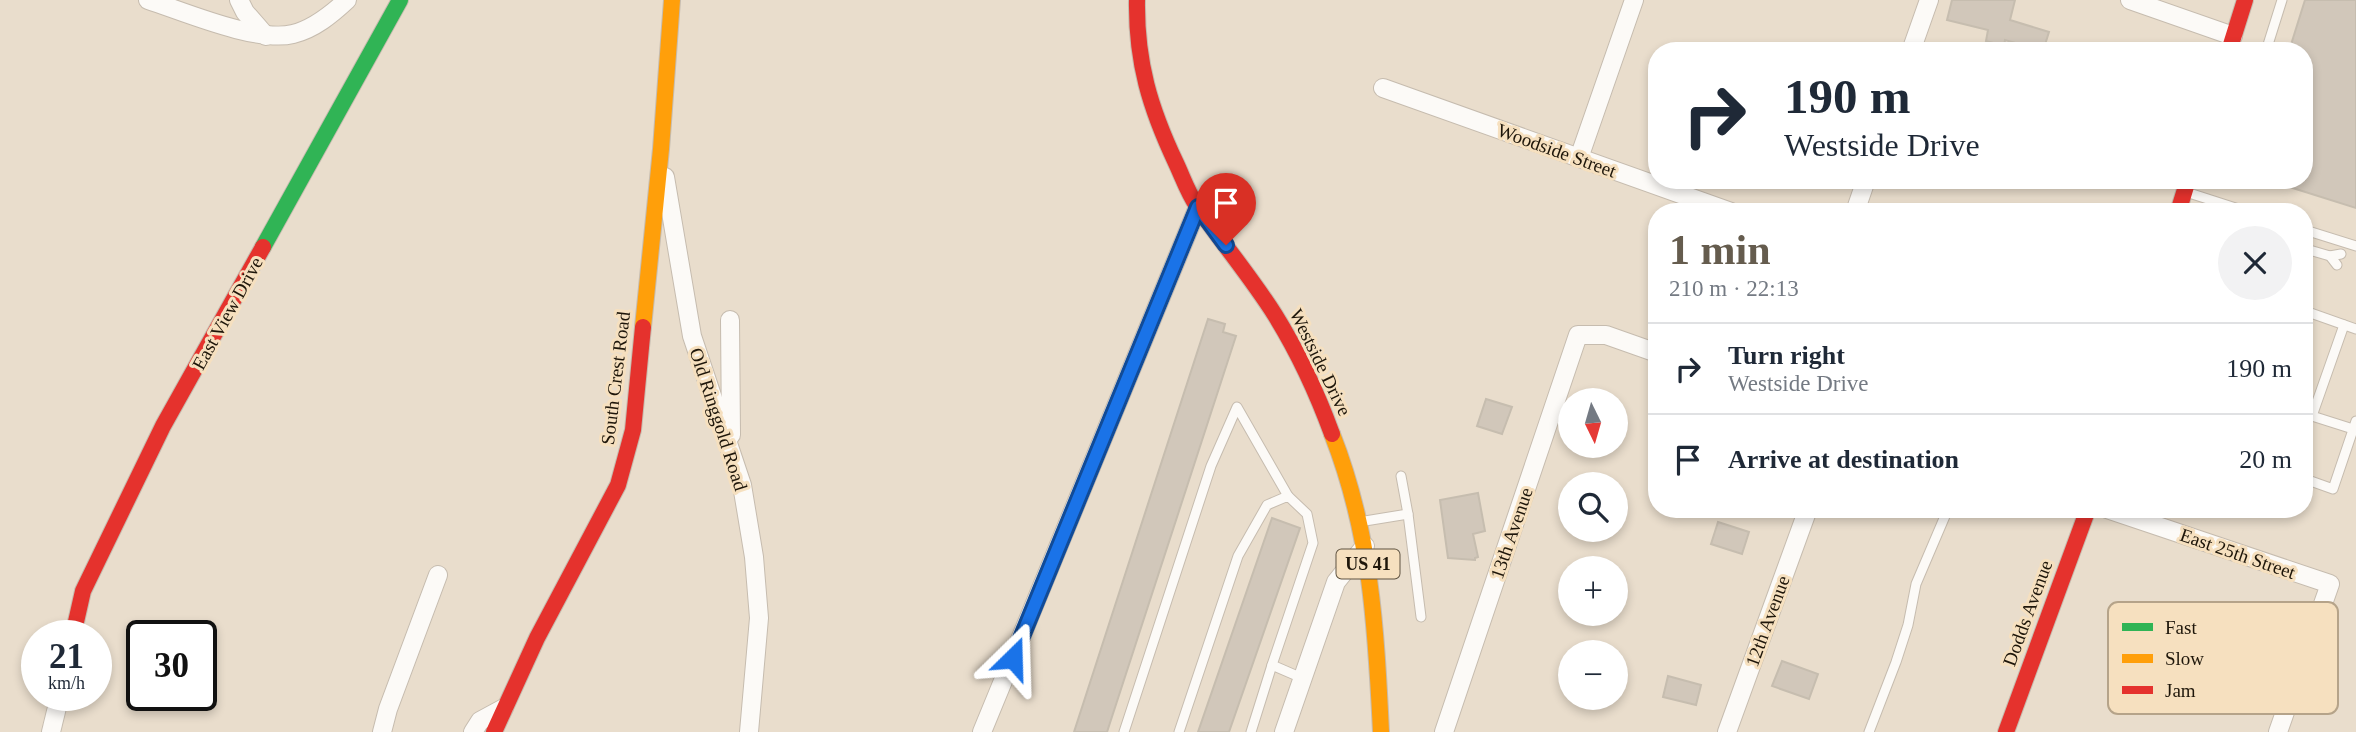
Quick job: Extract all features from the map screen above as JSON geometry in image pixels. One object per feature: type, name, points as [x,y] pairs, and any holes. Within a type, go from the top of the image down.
[{"type":"street","points":[[148,0],[267,36],[294,34],[330,16],[347,0]]},
{"type":"street","points":[[239,0],[245,12],[267,36]]},
{"type":"street","name":"East View Drive","points":[[76,620],[83,591],[163,426],[400,0]]},
{"type":"street","name":"South Crest Road","points":[[494,732],[537,639],[618,485],[633,430],[661,149],[672,0]]},
{"type":"street","name":"Westside Drive","points":[[1137,0],[1135,32],[1143,86],[1164,139],[1198,207],[1241,264],[1297,352],[1336,441],[1350,482],[1365,546],[1374,604],[1381,732]]},
{"type":"street","points":[[1579,158],[1634,0]]},
{"type":"street","points":[[1914,42],[1929,0]]},
{"type":"street","points":[[2130,0],[2229,42]]},
{"type":"street","points":[[2231,42],[2245,0]]},
{"type":"street","name":"Woodside Street","points":[[1383,88],[1648,183]]},
{"type":"street","name":"Old Ringgold Road","points":[[661,149],[692,336],[742,485],[754,557],[759,618],[749,732]]},
{"type":"street","name":"Woodside Street","points":[[1666,189],[1706,203]]},
{"type":"street","points":[[982,732],[1198,207]]},
{"type":"street","points":[[730,320],[731,449]]},
{"type":"street","name":"13th Avenue","points":[[1444,732],[1578,335],[1606,335],[1648,350]]},
{"type":"street","name":"12th Avenue","points":[[1727,732],[1805,518]]},
{"type":"street","name":"Dodds Avenue","points":[[2006,732],[2085,518]]},
{"type":"street","name":"East 25th Street","points":[[2134,518],[2330,584],[2324,602]]},
{"type":"street","points":[[1284,732],[1336,582],[1365,546]]},
{"type":"street","points":[[383,732],[388,709],[438,575]]},
{"type":"street","points":[[473,732],[481,721],[503,708]]},
{"type":"street","points":[[51,732],[56,711]]},
{"type":"street","name":"East 25th Street","points":[[2278,732],[2284,714]]},
{"type":"lane","points":[[2269,42],[2282,0]]},
{"type":"lane","points":[[2193,189],[2227,203]]},
{"type":"lane","points":[[2313,233],[2356,246]]},
{"type":"lane","points":[[2313,252],[2330,256],[2341,254]]},
{"type":"lane","points":[[2330,256],[2337,265]]},
{"type":"lane","points":[[2313,314],[2356,329]]},
{"type":"lane","points":[[2313,413],[2344,325]]},
{"type":"lane","points":[[1124,732],[1212,466],[1237,407],[1288,496],[1307,514],[1313,543],[1251,732]]},
{"type":"lane","points":[[2313,416],[2355,425],[2333,489],[2313,482]]},
{"type":"lane","points":[[1401,476],[1409,514],[1421,617]]},
{"type":"lane","points":[[1179,732],[1238,556],[1268,505],[1288,496]]},
{"type":"lane","points":[[1359,522],[1409,514]]},
{"type":"lane","points":[[1869,732],[1908,625],[1916,584],[1944,518]]},
{"type":"lane","points":[[1272,665],[1302,678]]},
{"type":"building","points":[[1952,0],[2015,0],[2010,20],[2049,32],[2046,42],[1990,42],[1986,41],[1988,30],[1947,20]]},
{"type":"building","points":[[2305,0],[2356,0],[2356,208],[2296,189],[2313,189],[2313,42],[2292,42]]},
{"type":"building","points":[[1208,319],[1225,324],[1223,332],[1236,336],[1107,732],[1074,732]]},
{"type":"building","points":[[1486,399],[1512,407],[1502,434],[1477,426]]},
{"type":"building","points":[[1478,493],[1485,531],[1473,534],[1478,557],[1475,560],[1448,558],[1440,500]]},
{"type":"building","points":[[1272,518],[1300,528],[1229,732],[1198,732]]},
{"type":"building","points":[[1718,522],[1749,532],[1742,554],[1711,544]]},
{"type":"building","points":[[1782,661],[1818,674],[1809,699],[1772,686]]},
{"type":"building","points":[[1668,676],[1701,685],[1696,705],[1663,697]]},
{"type":"traffic: fast","points":[[263,247],[400,0]]},
{"type":"traffic: slow","points":[[643,327],[661,149],[672,0]]},
{"type":"traffic: slow","points":[[1332,434],[1345,471],[1363,544],[1374,618],[1381,732]]},
{"type":"traffic: jam","points":[[1137,0],[1139,44],[1146,84],[1159,123],[1186,185],[1197,206],[1275,315],[1306,373],[1332,434]]},
{"type":"traffic: jam","points":[[2232,42],[2245,0]]},
{"type":"traffic: jam","points":[[2181,203],[2185,189]]},
{"type":"traffic: jam","points":[[76,620],[83,591],[163,426],[263,247]]},
{"type":"traffic: jam","points":[[494,732],[537,638],[618,485],[633,430],[643,327]]},
{"type":"traffic: jam","points":[[2006,732],[2085,518]]},
{"type":"route","points":[[1013,658],[1198,207],[1226,245]]}]
